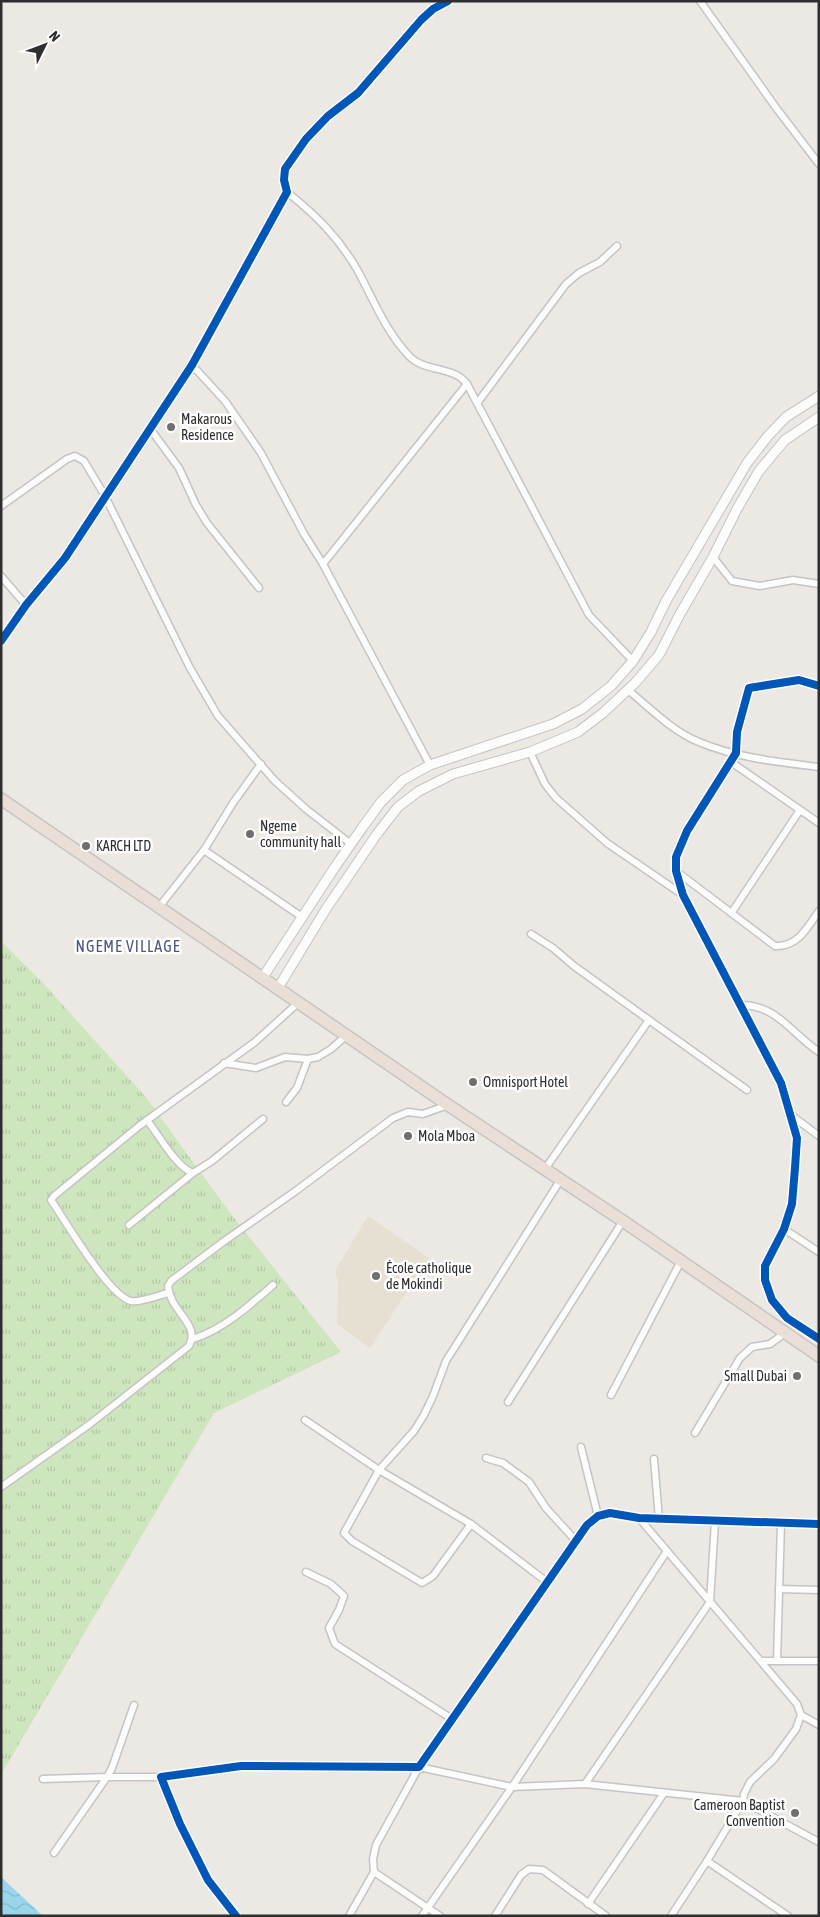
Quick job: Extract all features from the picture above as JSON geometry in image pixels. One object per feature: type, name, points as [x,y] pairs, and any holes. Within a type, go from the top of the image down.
[{"type":"highway","points":[[1,799],[448,1105],[624,1221],[819,1356]]},
{"type":"main road","points":[[263,977],[351,844],[382,802],[402,780],[430,765],[553,724],[582,709],[610,686],[633,661],[651,632],[678,579],[747,463],[786,417],[819,396]]},
{"type":"main road","points":[[278,988],[352,870],[376,834],[398,807],[419,792],[453,774],[530,752],[578,732],[628,690],[659,655],[759,471],[785,440],[816,420]]},
{"type":"street","points":[[428,1],[433,9]]},
{"type":"street","points":[[448,1],[433,9],[358,92],[328,116],[306,139],[285,168],[284,180],[287,192],[316,215],[336,238],[358,272],[388,330],[401,348],[415,362],[452,373],[464,379],[478,402],[589,615],[633,661]]},
{"type":"street","points":[[700,1],[819,164]]},
{"type":"street","points":[[1,641],[26,606],[65,558],[151,430],[192,365],[287,192]]},
{"type":"street","points":[[478,402],[566,284],[579,273],[600,262],[617,246]]},
{"type":"street","points":[[192,365],[225,401],[261,453],[304,534],[323,564],[430,765]]},
{"type":"street","points":[[323,564],[467,384]]},
{"type":"street","points":[[151,430],[179,468],[196,505],[207,523],[259,588]]},
{"type":"street","points":[[1,506],[74,456],[84,461],[105,496],[190,668],[218,716],[275,781],[306,809],[351,844]]},
{"type":"street","points":[[713,557],[732,581],[760,586],[794,580],[819,584]]},
{"type":"street","points":[[1,576],[26,606]]},
{"type":"street","points":[[819,686],[799,680],[749,688],[737,732],[736,754],[687,831],[676,856],[676,871],[684,895],[781,1083],[791,1115],[797,1138],[792,1204],[784,1229],[765,1266],[765,1280],[772,1300],[787,1318],[819,1339]]},
{"type":"street","points":[[628,690],[665,721],[698,742],[761,761],[819,767]]},
{"type":"street","points":[[530,752],[545,784],[556,798],[607,843],[684,895]]},
{"type":"street","points":[[731,762],[819,824]]},
{"type":"street","points":[[159,907],[204,850],[260,764]]},
{"type":"street","points":[[732,912],[800,810]]},
{"type":"street","points":[[204,850],[302,917]]},
{"type":"street","points":[[676,871],[775,946],[785,946],[795,941],[804,933],[819,911]]},
{"type":"street","points":[[531,934],[553,948],[574,966],[747,1090]]},
{"type":"street","points":[[168,1293],[133,1302],[121,1296],[103,1277],[51,1200],[78,1175],[147,1120],[255,1042],[299,1002]]},
{"type":"street","points":[[741,1005],[754,1005],[776,1015],[809,1046],[819,1052]]},
{"type":"street","points":[[545,1169],[649,1020]]},
{"type":"street","points":[[224,1063],[256,1068],[285,1057],[308,1059],[318,1057],[347,1035]]},
{"type":"street","points":[[286,1102],[297,1088],[308,1059]]},
{"type":"street","points":[[1,1487],[112,1407],[190,1346],[193,1339],[192,1331],[173,1304],[168,1293],[168,1286],[171,1281],[298,1190],[393,1118],[408,1112],[423,1114],[448,1105]]},
{"type":"street","points":[[791,1115],[819,1136]]},
{"type":"street","points":[[128,1225],[193,1173],[226,1150],[263,1118]]},
{"type":"street","points":[[147,1120],[177,1160],[187,1171],[193,1173]]},
{"type":"street","points":[[471,1524],[429,1581],[422,1583],[352,1541],[344,1533],[379,1470],[414,1431],[433,1396],[446,1361],[561,1180]]},
{"type":"street","points":[[508,1402],[624,1221]]},
{"type":"street","points":[[784,1229],[819,1252]]},
{"type":"street","points":[[611,1395],[681,1261]]},
{"type":"street","points":[[193,1339],[208,1334],[246,1308],[274,1285]]},
{"type":"street","points":[[695,1433],[740,1358],[752,1347],[770,1344],[785,1333]]},
{"type":"street","points":[[305,1420],[379,1470],[471,1524],[547,1582]]},
{"type":"street","points":[[581,1447],[598,1516]]},
{"type":"street","points":[[486,1458],[503,1463],[528,1482],[546,1508],[576,1541]]},
{"type":"street","points":[[654,1459],[659,1519]]},
{"type":"street","points":[[349,1916],[374,1872],[373,1859],[376,1845],[419,1767],[587,1525],[598,1516],[610,1513],[639,1518],[819,1524]]},
{"type":"street","points":[[639,1518],[797,1704],[801,1715],[796,1729],[774,1759],[750,1782],[743,1801],[671,1916]]},
{"type":"street","points":[[585,1784],[710,1602],[715,1520]]},
{"type":"street","points":[[777,1661],[780,1523]]},
{"type":"street","points":[[422,1916],[512,1787],[667,1551]]},
{"type":"street","points":[[306,1572],[330,1584],[344,1596],[329,1628],[335,1644],[452,1719]]},
{"type":"street","points":[[779,1589],[819,1590]]},
{"type":"street","points":[[761,1661],[819,1662]]},
{"type":"street","points":[[54,1853],[112,1768],[134,1705]]},
{"type":"street","points":[[801,1715],[819,1725]]},
{"type":"street","points":[[43,1779],[161,1777],[241,1766],[419,1767],[512,1787],[585,1784],[743,1801],[819,1842]]},
{"type":"street","points":[[161,1777],[180,1824],[208,1880],[236,1916]]},
{"type":"street","points":[[588,1904],[664,1793]]},
{"type":"street","points":[[707,1861],[788,1916]]},
{"type":"street","points":[[495,1916],[521,1875],[529,1869],[543,1870],[606,1916]]},
{"type":"street","points":[[374,1872],[440,1916]]},
{"type":"shaded area","name":"École catholique de Mokindi","points":[[368,1216],[429,1258],[370,1348],[337,1324],[338,1282],[335,1271]]},
{"type":"green space","points":[[1,941],[42,982],[144,1095],[234,1218],[341,1352],[214,1413],[2,1773],[1,1783]]},
{"type":"water","points":[[1,1877],[43,1916],[1,1916]]},
{"type":"cycle path","points":[[1,641],[26,605],[65,558],[192,365],[287,192],[284,180],[285,169],[306,139],[328,116],[358,93],[421,20],[433,9],[448,1]]},
{"type":"cycle path","points":[[819,686],[799,680],[749,688],[737,732],[736,753],[687,831],[676,857],[676,871],[683,895],[781,1083],[797,1138],[795,1168],[792,1204],[784,1229],[765,1266],[765,1280],[772,1300],[787,1318],[819,1339]]},
{"type":"cycle path","points":[[236,1916],[208,1880],[180,1824],[161,1777],[241,1766],[419,1767],[587,1525],[598,1516],[610,1513],[639,1518],[819,1524]]},
{"type":"place","name":"Makarous Residence","points":[[171,427]]},
{"type":"place","name":"Ngeme community hall","points":[[250,834]]},
{"type":"place","name":"KARCH LTD","points":[[86,846]]},
{"type":"place","name":"Omnisport Hotel","points":[[473,1082]]},
{"type":"place","name":"Mola Mboa","points":[[408,1136]]},
{"type":"place","name":"École catholique de Mokindi","points":[[376,1276]]},
{"type":"place","name":"Small Dubai","points":[[797,1376]]},
{"type":"place","name":"Cameroon Baptist Convention","points":[[795,1813]]},
{"type":"district","name":"NGEME VILLAGE","points":[[128,946]]}]
